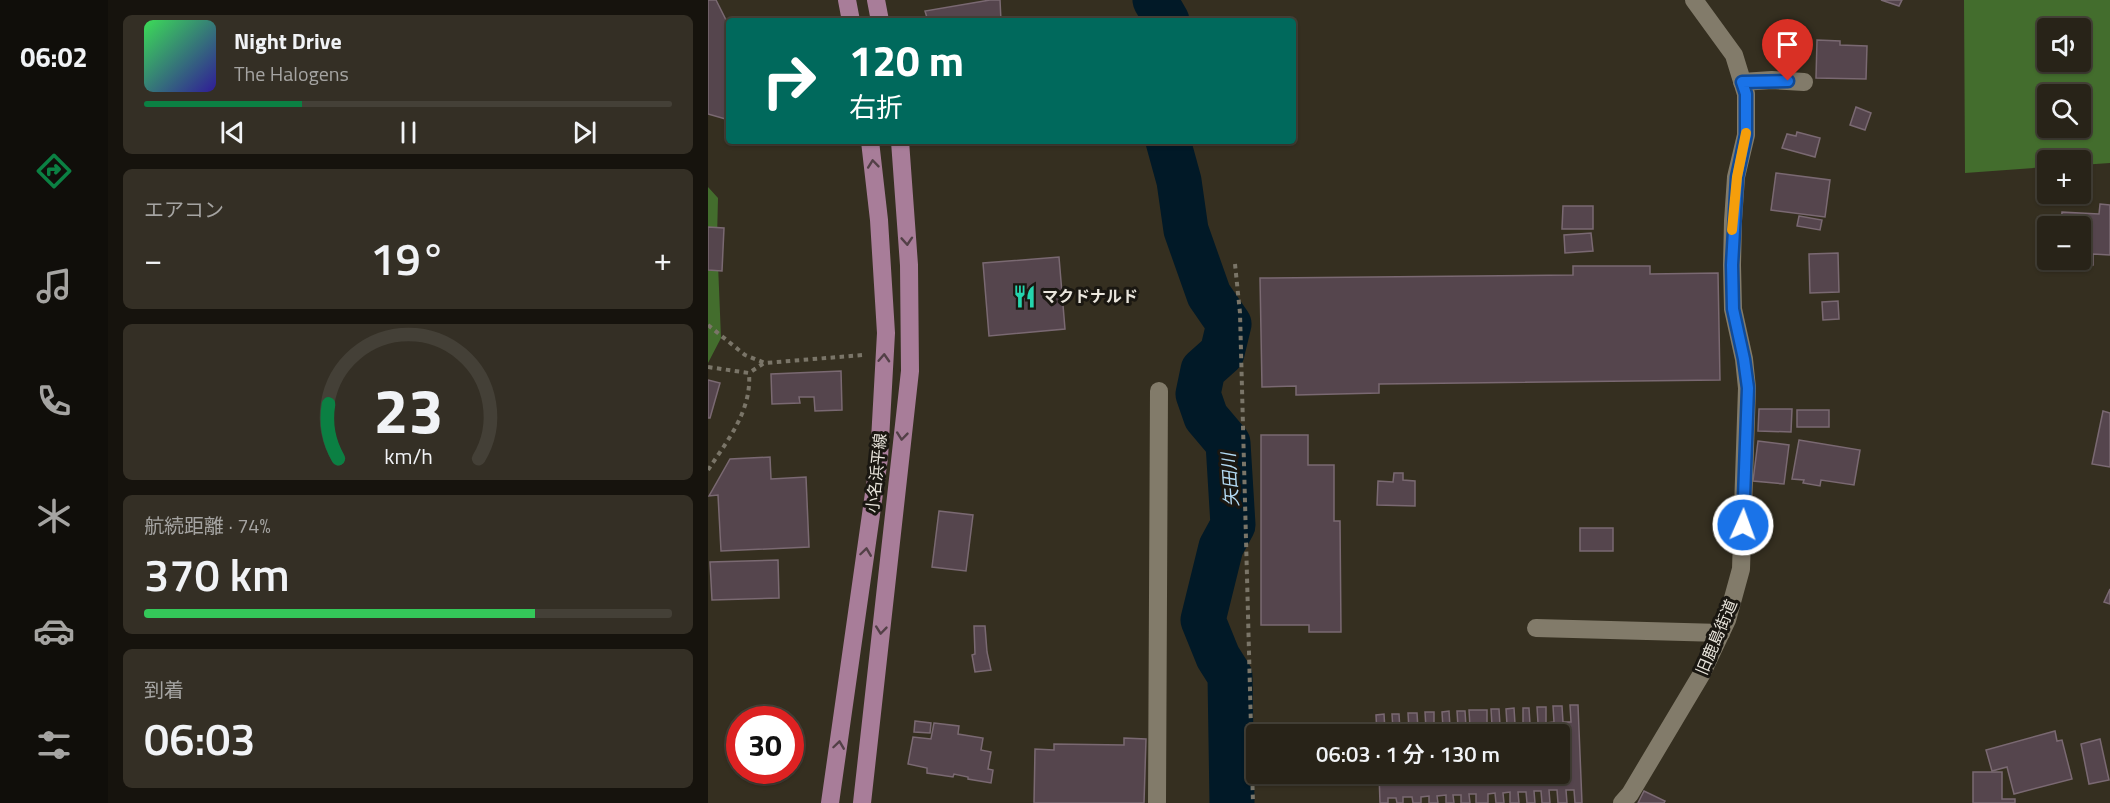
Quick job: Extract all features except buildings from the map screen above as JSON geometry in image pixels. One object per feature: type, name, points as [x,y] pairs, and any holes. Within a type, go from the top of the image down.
[{"type":"main road","points":[[847,0],[850,18]]},
{"type":"main road","points":[[876,0],[879,18]]},
{"type":"main road","name":"小名浜平線","points":[[830,803],[879,458],[886,333],[879,220],[870,144]]},
{"type":"main road","name":"小名浜平線","points":[[861,803],[910,370],[909,265],[900,144]]},
{"type":"street","name":"旧鹿島街道","points":[[1622,803],[1630,794],[1701,675],[1726,620],[1741,569],[1748,388],[1733,309],[1732,265],[1737,177],[1746,135],[1746,94],[1734,55],[1694,0]]},
{"type":"street","points":[[1742,82],[1772,80],[1804,82]]},
{"type":"street","points":[[1157,803],[1159,391]]},
{"type":"street","points":[[1536,628],[1721,633]]},
{"type":"path","points":[[1235,264],[1240,313],[1253,803]]},
{"type":"path","points":[[708,325],[745,355],[765,363],[885,353]]},
{"type":"path","points":[[708,367],[748,374],[765,363]]},
{"type":"path","points":[[708,470],[744,413],[750,385],[748,374]]},
{"type":"green space","points":[[1964,0],[2110,0],[2110,163],[2091,164],[2091,150],[2037,150],[2037,168],[1965,173]]},
{"type":"green space","points":[[708,187],[718,198],[717,239],[721,338],[708,363]]},
{"type":"waterway","name":"矢田川","points":[[1155,0],[1165,18]]},
{"type":"waterway","name":"矢田川","points":[[1169,144],[1179,181],[1186,230],[1209,295],[1229,324],[1222,353],[1203,370],[1198,394],[1206,417],[1228,443],[1233,525],[1221,547],[1203,620],[1218,657],[1230,676],[1232,803]]},
{"type":"slow traffic","points":[[1732,230],[1737,177],[1746,133]]},
{"type":"place","name":"マクドナルド","points":[[1024,296]]},
{"type":"route","points":[[1743,525],[1748,388],[1733,309],[1732,265],[1737,177],[1746,135],[1746,94],[1742,82],[1788,81]]}]
